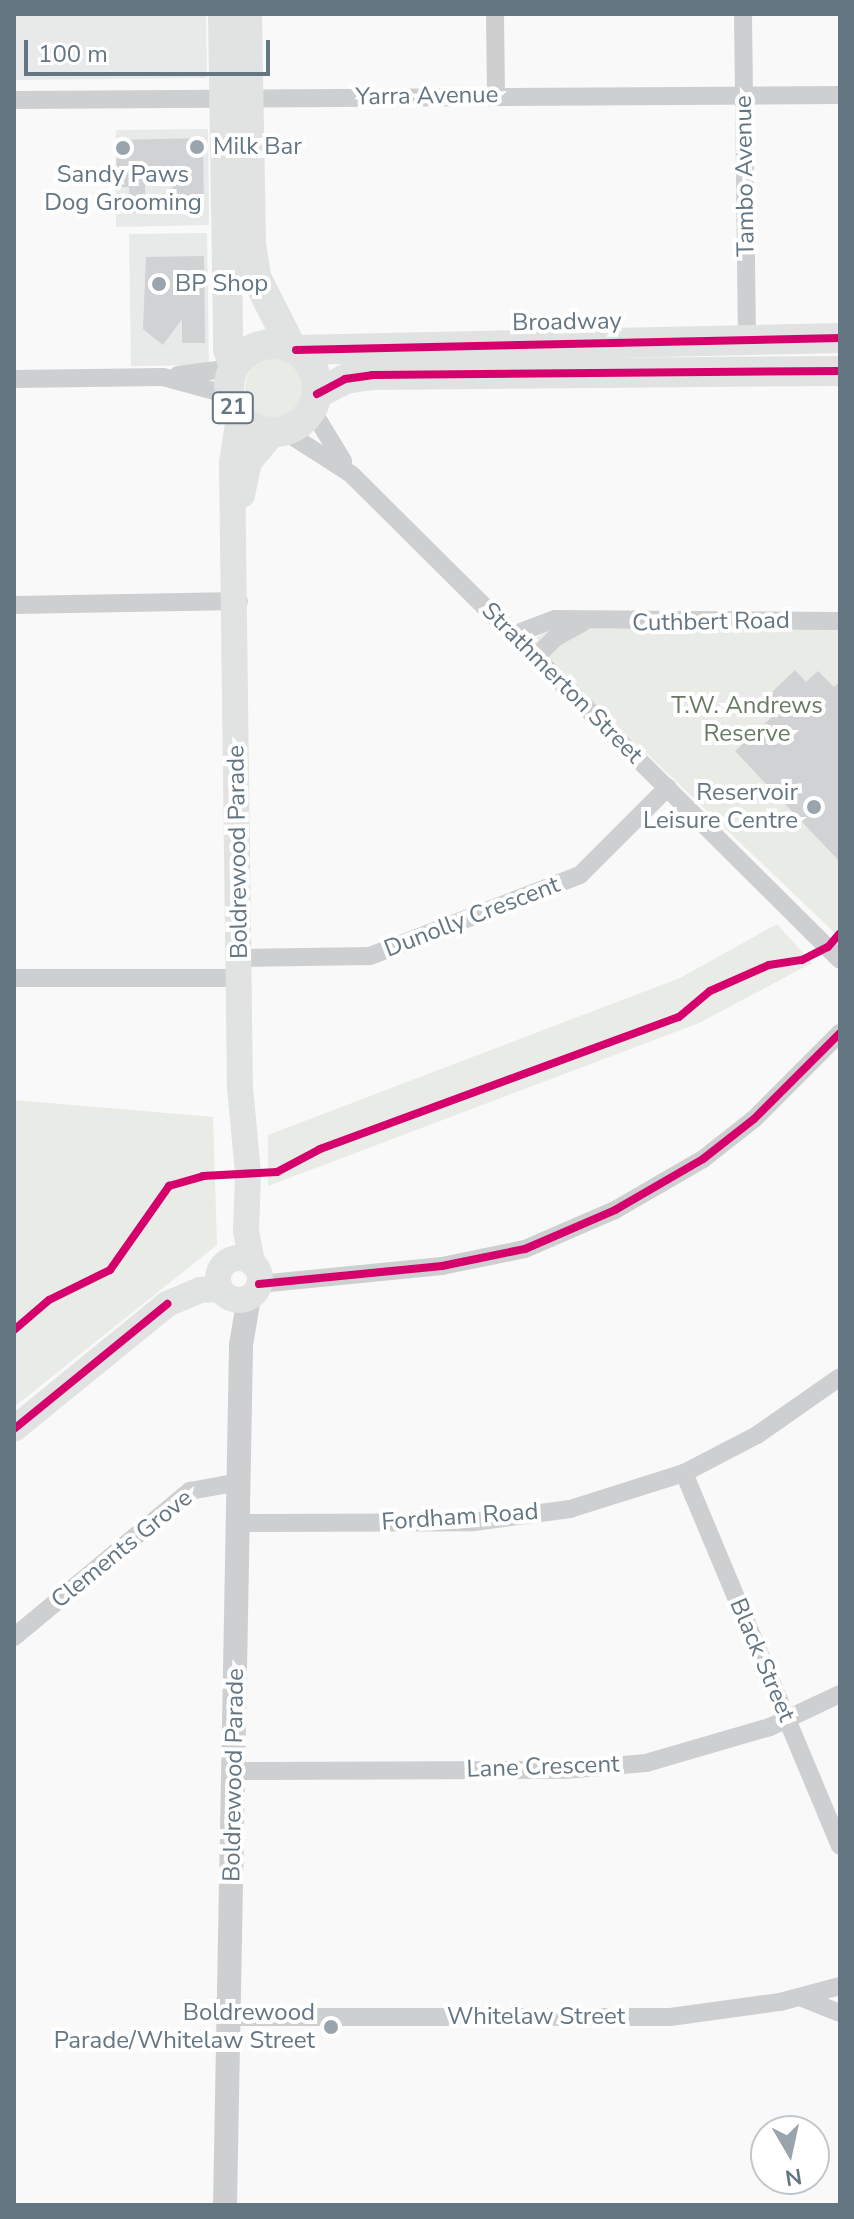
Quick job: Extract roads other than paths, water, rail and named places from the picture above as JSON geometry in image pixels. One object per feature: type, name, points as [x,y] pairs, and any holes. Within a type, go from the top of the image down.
[{"type":"main road","name":"Boldrewood Parade","points":[[223,14],[236,98],[239,239],[228,349],[234,387],[232,463],[240,1087],[236,1232],[240,1278]]},
{"type":"main road","name":"Boldrewood Parade","points":[[236,98],[247,14]]},
{"type":"main road","name":"Boldrewood Parade","points":[[239,239],[294,349]]},
{"type":"main road","name":"Broadway","points":[[294,349],[840,338]]},
{"type":"main road","points":[[570,343],[590,373]]},
{"type":"main road","name":"21","points":[[314,402],[313,369],[294,349],[274,344],[255,348],[234,387],[255,429],[279,432],[345,379],[372,375],[840,371]]},
{"type":"main road","name":"Boldrewood Parade","points":[[236,607],[242,487],[249,462],[279,432]]},
{"type":"main road","points":[[14,1429],[167,1304],[240,1278]]},
{"type":"street","points":[[495,14],[496,95]]},
{"type":"street","name":"Tambo Avenue","points":[[743,14],[747,338]]},
{"type":"street","name":"Yarra Avenue","points":[[14,100],[840,95]]},
{"type":"street","points":[[14,370],[37,377]]},
{"type":"street","points":[[14,379],[163,377],[234,387]]},
{"type":"street","points":[[163,377],[234,387]]},
{"type":"street","name":"Strathmerton Street","points":[[314,402],[351,474]]},
{"type":"street","name":"Strathmerton Street","points":[[279,432],[351,474],[840,960]]},
{"type":"street","points":[[14,605],[236,607]]},
{"type":"street","name":"Cuthbert Road","points":[[513,635],[555,619],[582,623],[840,621]]},
{"type":"street","points":[[535,658],[555,638],[582,623]]},
{"type":"street","name":"Dunolly Crescent","points":[[14,978],[239,968],[370,956],[580,875],[668,787]]},
{"type":"street","points":[[240,1278],[414,1272],[525,1249],[615,1210],[703,1159],[754,1119],[840,1033]]},
{"type":"street","name":"Boldrewood Parade","points":[[225,2205],[240,1482],[240,1278]]},
{"type":"street","name":"Fordham Road","points":[[239,1523],[474,1522],[570,1509],[684,1473],[757,1435],[840,1377]]},
{"type":"street","name":"Black Street","points":[[684,1473],[840,1846]]},
{"type":"street","name":"Clements Grove","points":[[14,1637],[190,1491],[209,1484],[240,1482]]},
{"type":"street","name":"Lane Crescent","points":[[234,1771],[605,1766],[689,1752],[788,1720],[840,1694]]},
{"type":"street","name":"Whitelaw Street","points":[[229,2017],[670,2017],[802,1998],[840,1986]]},
{"type":"street","points":[[802,1998],[840,2013]]},
{"type":"place","name":"Milk Bar","points":[[197,147]]},
{"type":"place","name":"Sandy Paws Dog Grooming","points":[[123,148]]},
{"type":"place","name":"BP Shop","points":[[159,284]]},
{"type":"place","name":"Reservoir Leisure Centre","points":[[814,807]]},
{"type":"place","name":"Boldrewood Parade/Whitelaw Street","points":[[331,2027]]},
{"type":"park label","name":"T.W. Andrews Reserve","points":[[747,720]]}]
